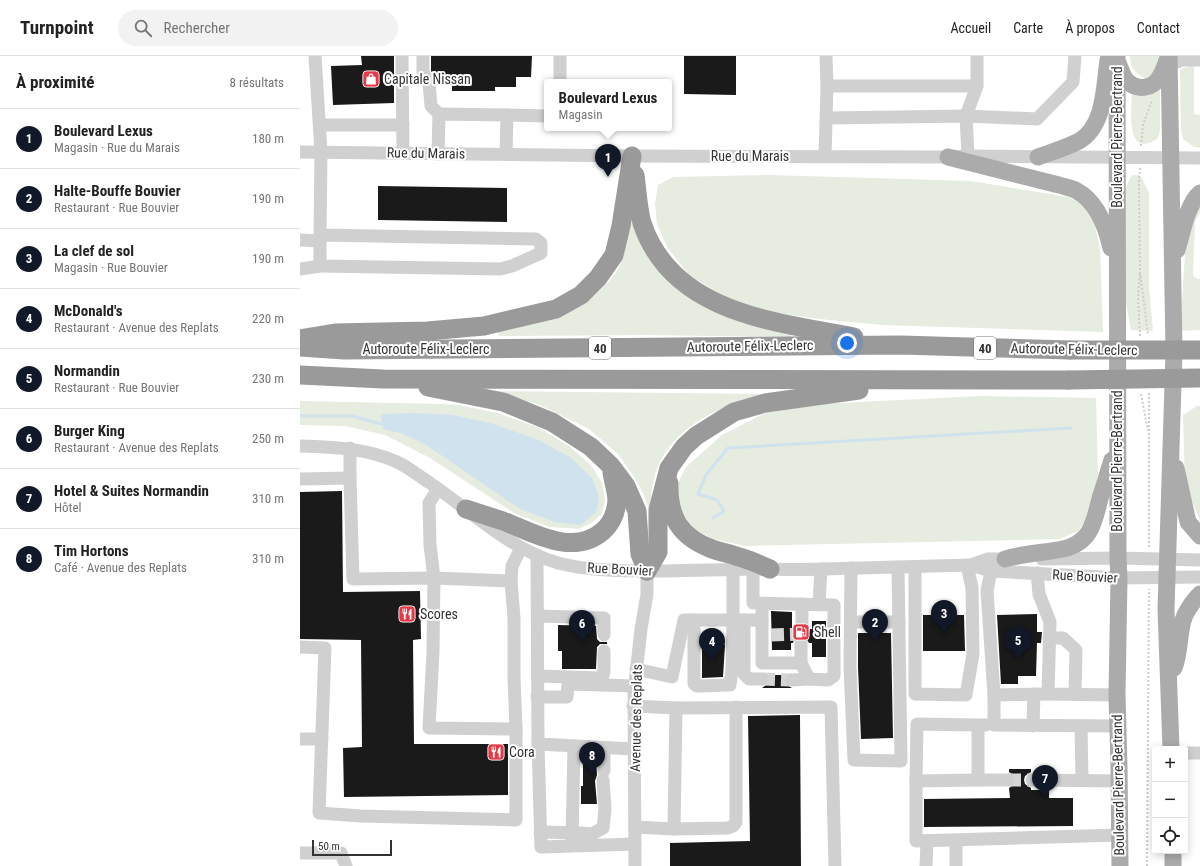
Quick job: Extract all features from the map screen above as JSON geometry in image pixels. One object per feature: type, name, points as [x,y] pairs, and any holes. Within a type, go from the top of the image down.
[{"type":"highway","points":[[300,339],[335,333],[428,331],[484,326],[556,309],[581,295],[598,278],[614,255],[621,226],[632,156]]},
{"type":"highway","points":[[632,156],[642,222],[653,247],[669,271],[686,285],[705,297],[736,311],[766,321],[901,345]]},
{"type":"highway","name":"Autoroute Félix-Leclerc","points":[[300,347],[344,350],[901,345],[1070,350],[1200,350]]},
{"type":"highway","name":"Autoroute Félix-Leclerc","points":[[300,375],[383,379],[1069,380],[1200,378]]},
{"type":"highway","points":[[383,379],[503,402],[552,422],[591,447],[611,466],[626,486],[637,511],[640,554],[647,571]]},
{"type":"highway","points":[[647,571],[658,552],[658,510],[669,468],[684,447],[696,436],[734,412],[772,402],[948,380]]},
{"type":"highway","points":[[466,509],[559,542],[585,541],[597,536],[608,526],[615,513],[617,499],[611,466]]},
{"type":"highway","points":[[669,468],[669,492],[671,507],[677,523],[684,533],[690,539],[712,549],[736,556],[761,569]]},
{"type":"main road","points":[[1114,58],[1128,82],[1136,87],[1142,88],[1151,86],[1157,82],[1169,59]]},
{"type":"main road","points":[[1038,157],[1078,141],[1090,132],[1098,119],[1104,90],[1114,58]]},
{"type":"main road","name":"Boulevard Pierre-Bertrand","points":[[1114,58],[1117,157],[1117,443],[1119,578],[1116,695],[1118,726],[1120,866]]},
{"type":"main road","points":[[1169,59],[1174,352],[1166,609],[1171,746]]},
{"type":"main road","points":[[948,157],[1076,190],[1091,201],[1107,230],[1117,271]]},
{"type":"main road","points":[[1172,265],[1187,215],[1200,193]]},
{"type":"main road","points":[[1006,559],[1017,555],[1063,549],[1078,542],[1087,535],[1093,526],[1117,443]]},
{"type":"main road","points":[[1171,446],[1188,522],[1200,536]]},
{"type":"main road","points":[[1169,679],[1178,658],[1184,616],[1200,594]]},
{"type":"main road","points":[[1173,854],[1173,866]]},
{"type":"street","points":[[315,56],[321,152],[320,266]]},
{"type":"street","points":[[402,56],[403,153]]},
{"type":"street","points":[[422,56],[423,73],[429,82],[431,106],[439,114],[544,116]]},
{"type":"street","points":[[560,56],[560,79]]},
{"type":"street","points":[[825,156],[827,118],[826,56]]},
{"type":"street","points":[[968,156],[966,116],[977,86],[977,56]]},
{"type":"street","points":[[827,118],[966,116],[1037,119],[1073,82],[1075,56]]},
{"type":"street","points":[[1169,59],[1200,60]]},
{"type":"street","points":[[827,86],[977,86]]},
{"type":"street","points":[[438,154],[439,114]]},
{"type":"street","points":[[506,154],[507,116]]},
{"type":"street","points":[[320,125],[402,126]]},
{"type":"street","name":"Rue du Marais","points":[[300,152],[632,156],[1200,158]]},
{"type":"street","points":[[300,240],[320,238],[536,239],[541,244],[541,252],[512,266],[500,269],[320,266],[300,269]]},
{"type":"street","name":"Rue Bouvier","points":[[300,446],[350,448],[375,454],[397,462],[521,548],[557,562],[595,569],[647,571],[915,567],[969,565],[988,559],[1118,558],[1200,560]]},
{"type":"street","points":[[350,448],[353,579],[434,578],[511,582]]},
{"type":"street","points":[[300,479],[350,478]]},
{"type":"street","points":[[438,489],[429,503],[430,545],[434,578],[433,652],[428,728],[516,729]]},
{"type":"street","points":[[300,647],[325,648],[319,813],[361,816],[516,820],[514,618],[511,582],[512,566],[521,548]]},
{"type":"street","points":[[537,555],[537,697],[541,847],[635,844]]},
{"type":"street","points":[[915,567],[915,694],[966,695],[973,654],[972,588],[969,565]]},
{"type":"street","name":"Rue Bouvier","points":[[969,565],[991,571],[1037,574],[1119,578],[1200,578]]},
{"type":"street","points":[[851,568],[850,667],[854,760],[901,761],[898,567]]},
{"type":"street","points":[[761,569],[758,603],[766,635],[762,663],[801,663]]},
{"type":"street","points":[[820,569],[820,604]]},
{"type":"street","points":[[733,570],[744,674],[749,678],[762,679]]},
{"type":"street","name":"Avenue des Replats","points":[[635,866],[633,706],[641,629],[647,594],[647,571]]},
{"type":"street","points":[[991,571],[987,591],[994,695],[994,725]]},
{"type":"street","points":[[1037,574],[1039,594],[1050,622],[1048,694]]},
{"type":"street","points":[[758,603],[834,605],[834,676],[828,680],[792,680]]},
{"type":"street","points":[[802,604],[802,629]]},
{"type":"street","points":[[538,616],[604,618],[604,635]]},
{"type":"street","points":[[636,669],[672,676],[684,620],[762,620]]},
{"type":"street","points":[[694,620],[694,655],[688,658],[685,666],[685,681],[688,685],[697,686],[730,685],[738,620]]},
{"type":"street","points":[[851,622],[899,622]]},
{"type":"street","points":[[1049,638],[1063,638],[1076,650],[1075,694]]},
{"type":"street","points":[[801,643],[801,663],[809,679]]},
{"type":"street","points":[[538,676],[600,678],[603,676],[604,672],[604,651]]},
{"type":"street","points":[[537,697],[567,697],[568,684],[634,686]]},
{"type":"street","points":[[1033,726],[1034,694]]},
{"type":"street","points":[[994,695],[1116,695]]},
{"type":"street","points":[[633,706],[676,708],[831,707],[835,866]]},
{"type":"street","points":[[635,827],[674,829],[728,828],[733,826],[736,822],[736,707]]},
{"type":"street","points":[[674,829],[676,708]]},
{"type":"street","points":[[1118,726],[917,724],[916,841],[1120,835]]},
{"type":"street","points":[[978,725],[978,780]]},
{"type":"street","points":[[1081,726],[1082,780]]},
{"type":"street","points":[[300,739],[322,739]]},
{"type":"street","points":[[538,744],[634,749]]},
{"type":"street","points":[[572,846],[576,833],[574,746]]},
{"type":"street","points":[[540,832],[592,834],[603,828],[605,809],[604,748]]},
{"type":"street","points":[[1188,753],[1200,753]]},
{"type":"street","points":[[916,781],[1008,780]]},
{"type":"street","points":[[1032,780],[1119,781]]},
{"type":"street","points":[[926,866],[927,841]]},
{"type":"street","points":[[956,841],[956,866]]},
{"type":"street","points":[[300,853],[341,854],[346,866]]},
{"type":"path","points":[[1141,144],[1143,125],[1151,106],[1153,96]]},
{"type":"path","points":[[1139,175],[1140,272]]},
{"type":"path","points":[[1149,432],[1149,549]]},
{"type":"path","points":[[1148,866],[1149,584]]},
{"type":"shaded area","points":[[1130,56],[1158,56],[1157,66],[1152,75],[1147,79],[1136,73],[1132,67]]},
{"type":"shaded area","points":[[1194,65],[1194,114],[1200,115],[1200,148],[1194,147],[1183,139],[1181,130],[1180,69]]},
{"type":"shaded area","points":[[1132,89],[1151,94],[1160,90],[1160,130],[1158,138],[1147,143],[1140,143],[1135,138],[1132,129]]},
{"type":"shaded area","points":[[769,175],[971,181],[1068,197],[1082,204],[1094,222],[1100,249],[1103,332],[883,325],[819,319],[770,312],[725,297],[689,275],[667,247],[657,224],[655,204],[658,185],[673,177]]},
{"type":"shaded area","points":[[1133,175],[1139,175],[1149,193],[1149,287],[1153,331],[1131,330],[1125,298],[1125,191],[1130,178]]},
{"type":"shaded area","points":[[1200,196],[1200,212],[1195,222],[1193,275],[1197,279],[1200,279],[1200,330],[1180,331],[1187,224]]},
{"type":"shaded area","points":[[628,216],[634,216],[662,272],[792,331],[791,337],[646,335],[499,336],[498,331],[589,300],[600,291],[614,275],[621,263],[625,246]]},
{"type":"shaded area","points":[[493,391],[769,394],[740,402],[719,410],[695,423],[684,431],[666,451],[660,462],[652,489],[650,512],[644,495],[633,475],[617,453],[589,429],[540,405]]},
{"type":"shaded area","points":[[980,396],[1096,398],[1098,476],[1090,514],[1078,531],[1060,539],[745,546],[713,539],[693,528],[683,514],[677,498],[677,485],[686,467],[722,435],[779,406]]},
{"type":"shaded area","points":[[300,401],[459,405],[497,413],[537,427],[569,446],[591,465],[602,483],[605,500],[602,513],[593,522],[579,529],[550,527],[514,513],[430,458],[385,435],[345,426],[300,425]]},
{"type":"shaded area","points":[[1197,406],[1200,406],[1200,521],[1185,482],[1183,415]]},
{"type":"water","points":[[415,413],[452,415],[490,423],[539,440],[571,458],[592,478],[599,498],[596,512],[581,525],[555,522],[520,509],[425,444],[400,433],[383,429],[381,414]]},
{"type":"building","points":[[361,56],[394,56],[394,103],[333,105],[331,66],[362,65]]},
{"type":"building","points":[[431,56],[532,56],[531,77],[516,77],[516,87],[495,87],[495,91],[452,91],[452,84],[446,84],[446,75],[434,75],[431,71]]},
{"type":"building","points":[[684,56],[736,56],[736,95],[684,94]]},
{"type":"building","points":[[378,186],[507,188],[507,222],[378,220]]},
{"type":"building","points":[[342,491],[343,592],[420,591],[421,639],[413,640],[414,744],[508,744],[508,795],[344,797],[343,748],[362,747],[361,640],[300,639],[300,492]]},
{"type":"building","points":[[771,611],[792,612],[792,629],[794,629],[798,636],[794,639],[793,643],[791,643],[791,650],[772,650]]},
{"type":"building","points":[[1037,614],[1037,632],[1042,632],[1041,643],[1037,643],[1036,676],[1018,676],[1018,684],[1001,684],[997,615]]},
{"type":"building","points":[[923,615],[964,615],[965,651],[923,651]]},
{"type":"building","points":[[812,621],[826,621],[826,657],[812,657],[812,643],[809,643],[805,636],[809,633],[810,629],[812,629]]},
{"type":"building","points":[[558,625],[596,626],[597,639],[600,642],[607,642],[607,644],[600,644],[597,647],[596,669],[562,669],[562,651],[558,651]]},
{"type":"building","points":[[858,633],[891,633],[893,738],[861,739]]},
{"type":"building","points":[[702,645],[725,645],[723,677],[702,678]]},
{"type":"building","points":[[769,675],[786,675],[784,680],[785,684],[792,688],[762,688],[769,683]]},
{"type":"building","points":[[800,715],[801,866],[670,866],[670,843],[750,841],[748,716]]},
{"type":"building","points":[[583,760],[596,761],[597,775],[595,781],[597,804],[581,804]]},
{"type":"building","points":[[1009,769],[1031,769],[1031,772],[1025,776],[1024,780],[1025,784],[1031,788],[1031,790],[1049,790],[1049,798],[1073,798],[1073,826],[924,827],[924,799],[1010,798],[1009,788],[1015,784],[1016,780],[1015,776],[1009,772]]},
{"type":"waterway","points":[[300,416],[352,416],[385,425]]},
{"type":"waterway","points":[[713,518],[724,511],[717,500],[698,494],[706,475],[728,448],[1071,428]]},
{"type":"tunnel","points":[[771,635],[802,634]]},
{"type":"tunnel","points":[[762,679],[792,680]]},
{"type":"tunnel","points":[[1008,780],[1032,780]]},
{"type":"place","name":"Capitale Nissan","points":[[371,79]]},
{"type":"place","name":"Boulevard Lexus","points":[[608,177]]},
{"type":"place","name":"Scores","points":[[407,614]]},
{"type":"place","name":"Shell","points":[[801,632]]},
{"type":"place","name":"La clef de sol","points":[[944,633]]},
{"type":"place","name":"Halte-Bouffe Bouvier","points":[[875,642]]},
{"type":"place","name":"Burger King","points":[[582,643]]},
{"type":"place","name":"Normandin","points":[[1018,660]]},
{"type":"place","name":"McDonald's","points":[[712,661]]},
{"type":"place","name":"Cora","points":[[496,752]]},
{"type":"place","name":"Tim Hortons","points":[[592,775]]},
{"type":"place","name":"Hotel & Suites Normandin","points":[[1045,798]]}]
